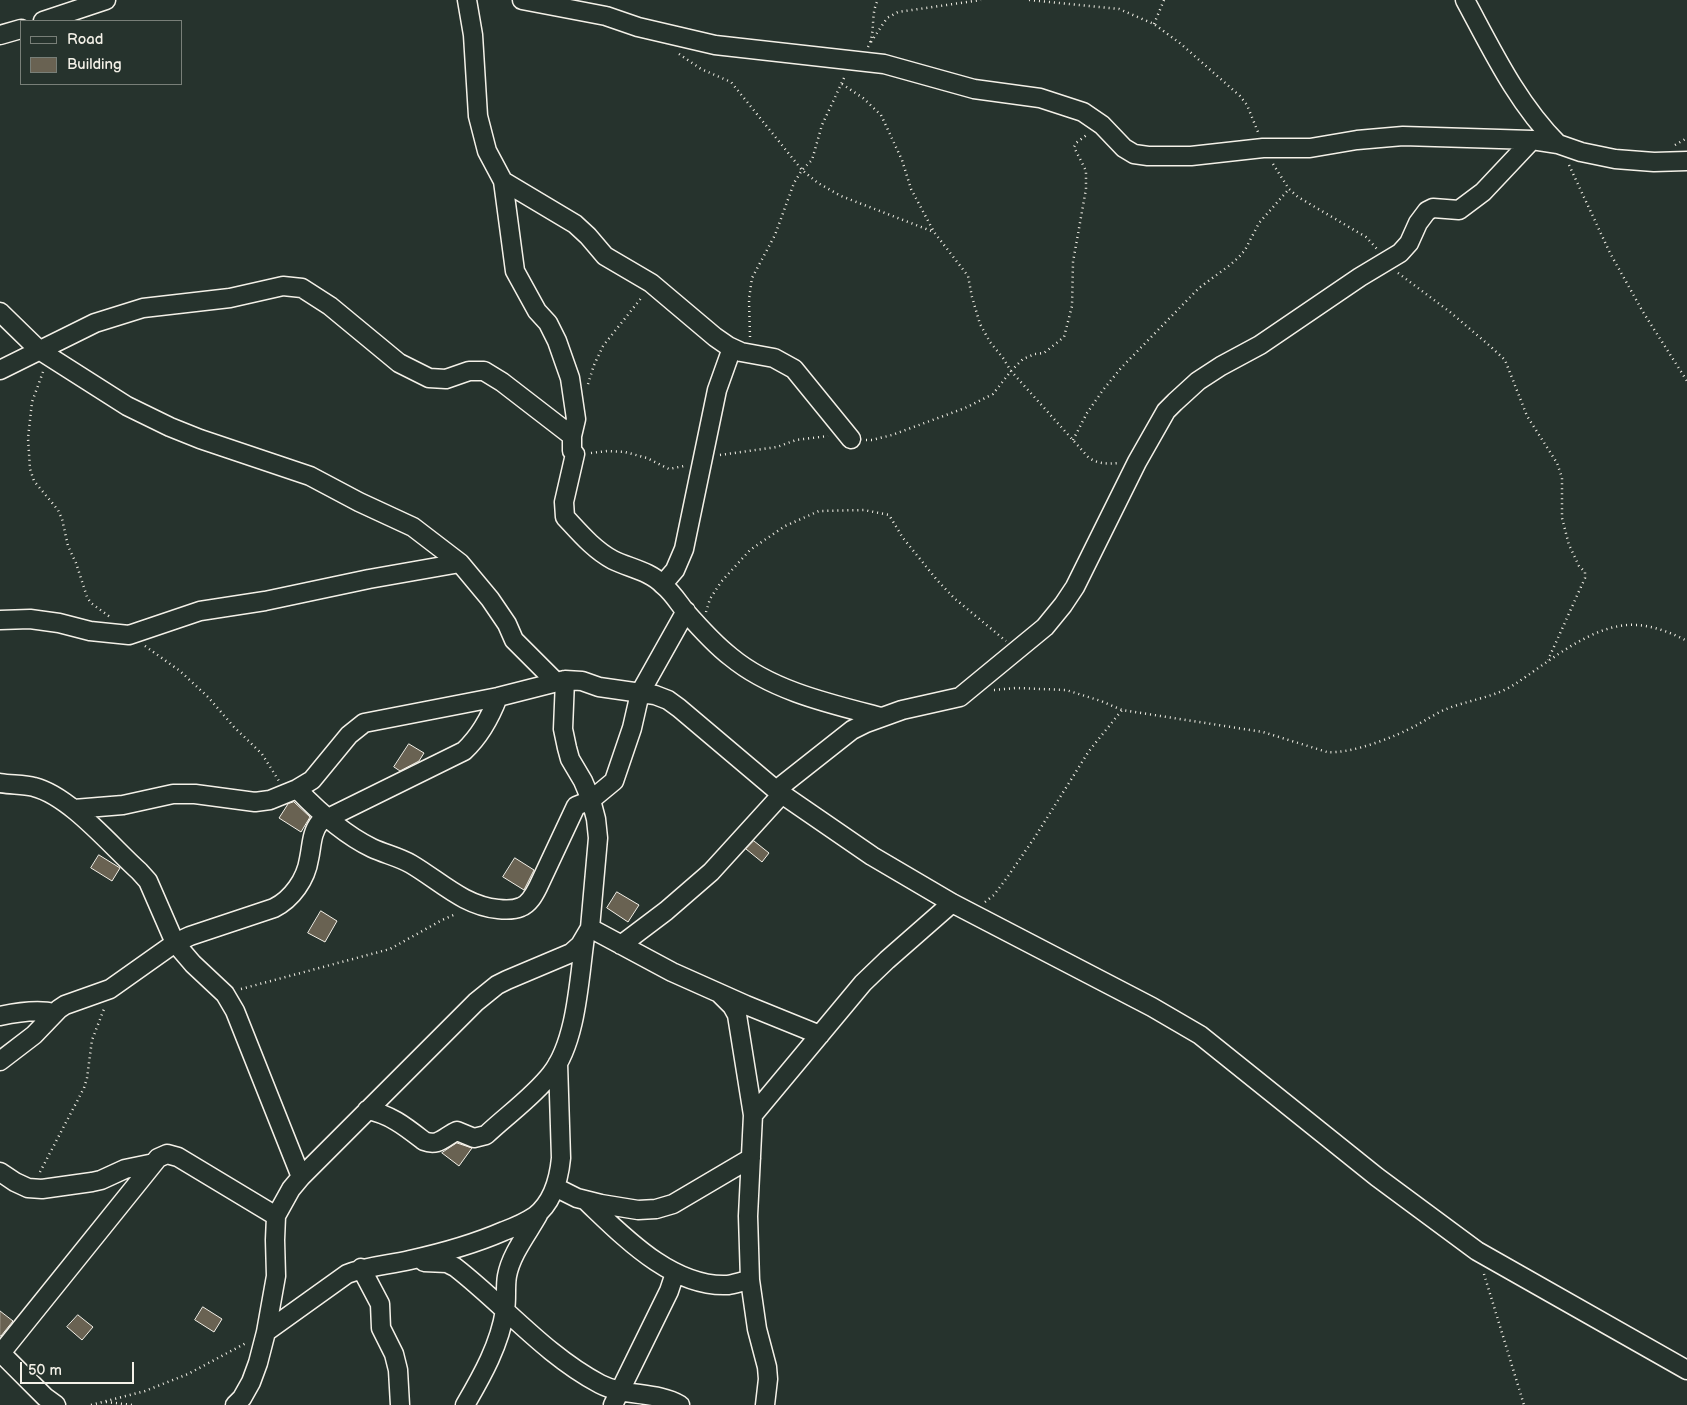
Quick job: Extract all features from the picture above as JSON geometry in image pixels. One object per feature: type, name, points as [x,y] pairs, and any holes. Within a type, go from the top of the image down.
[{"type":"street","points":[[46,20],[106,0]]},
{"type":"street","points":[[467,0],[472,35],[478,116],[487,151],[503,180],[515,271],[537,311],[548,323],[557,341],[570,378],[576,419],[572,436],[572,451],[574,454],[564,502],[565,517],[588,542],[612,559],[652,576],[663,584],[700,627],[730,656],[764,678],[818,701],[881,717]]},
{"type":"street","points":[[522,0],[606,16],[646,29],[715,45],[884,64],[974,89],[1040,98],[1084,112],[1102,125],[1124,148],[1134,154],[1148,156],[1191,156],[1263,148],[1310,148],[1356,140],[1403,136],[1532,140],[1558,144],[1581,152],[1615,159],[1654,162],[1687,161]]},
{"type":"street","points":[[1465,0],[1506,78],[1543,128],[1558,144]]},
{"type":"street","points":[[0,35],[20,28]]},
{"type":"street","points":[[621,945],[666,911],[711,872],[779,792],[852,730],[902,710],[960,697],[1045,627],[1075,587],[1137,462],[1166,411],[1198,381],[1260,345],[1360,277],[1400,253],[1409,243],[1418,223],[1427,211],[1433,208],[1460,210],[1483,192],[1532,140]]},
{"type":"street","points":[[503,180],[575,224],[605,256],[651,283],[715,337],[732,348],[774,358],[794,369],[851,439]]},
{"type":"street","points":[[0,370],[45,354],[95,323],[144,308],[230,298],[283,286],[302,288],[330,306],[399,363],[429,378],[446,379],[469,371],[484,371],[502,382],[572,436]]},
{"type":"street","points":[[0,312],[45,354],[127,406],[170,427],[310,476],[359,502],[413,527],[460,564],[490,599],[507,624],[514,640],[560,681],[563,729],[567,748],[570,759],[583,780],[591,800],[598,838],[587,932],[572,1030],[558,1063],[544,1082],[486,1135],[478,1137],[471,1137],[457,1131],[436,1144],[430,1144],[424,1142],[396,1119],[380,1112],[367,1110]]},
{"type":"street","points":[[663,584],[676,570],[684,549],[717,390],[732,348]]},
{"type":"street","points":[[0,620],[30,619],[59,623],[90,632],[129,635],[200,611],[265,601],[369,579],[460,564]]},
{"type":"street","points":[[297,789],[326,818],[371,848],[411,865],[469,902],[485,908],[513,909],[521,907],[533,896],[575,808],[591,800],[614,781],[632,728],[640,693],[686,611]]},
{"type":"street","points":[[74,809],[123,805],[173,794],[195,794],[255,802],[270,800],[297,789],[312,780],[354,730],[364,723],[498,697],[560,681],[655,695],[673,704],[779,792],[872,856],[906,878],[952,903],[1200,1034],[1377,1177],[1477,1251],[1687,1370]]},
{"type":"street","points":[[0,1061],[34,1035],[65,1005],[110,988],[175,943],[283,904],[306,873],[313,834],[320,822],[464,751],[472,744],[488,721],[498,697]]},
{"type":"street","points":[[2,782],[40,789],[60,799],[74,809],[148,881],[175,943],[193,964],[226,994],[238,1018],[301,1176]]},
{"type":"street","points":[[754,1115],[876,970],[952,903]]},
{"type":"street","points":[[587,932],[621,945],[672,972],[719,993],[820,1035]]},
{"type":"street","points":[[235,1405],[242,1398],[251,1382],[258,1363],[266,1332],[276,1276],[274,1240],[276,1216],[291,1189],[301,1176],[476,1002],[497,985],[571,953],[580,945],[587,932]]},
{"type":"street","points":[[719,993],[732,1006],[737,1015],[754,1115],[748,1216],[750,1280],[758,1329],[767,1367],[768,1379],[765,1405]]},
{"type":"street","points":[[0,1016],[44,1010],[55,1013]]},
{"type":"street","points":[[266,1332],[347,1274],[361,1268],[409,1260],[486,1239],[536,1215],[548,1202],[556,1187],[560,1172],[558,1063]]},
{"type":"street","points":[[56,1405],[45,1397],[1,1352],[158,1158],[166,1154],[178,1157],[276,1216]]},
{"type":"street","points":[[556,1187],[583,1199],[638,1210],[664,1207],[751,1158]]},
{"type":"street","points":[[0,1172],[19,1184],[32,1188],[50,1188],[101,1180],[125,1169],[154,1163]]},
{"type":"street","points":[[583,1199],[619,1232],[676,1273],[705,1283],[728,1285],[750,1280]]},
{"type":"street","points":[[465,1405],[484,1372],[501,1328],[505,1310],[507,1276],[511,1265],[541,1209]]},
{"type":"street","points":[[409,1260],[451,1265],[558,1357],[598,1382],[617,1398],[665,1399],[680,1405]]},
{"type":"street","points":[[361,1268],[380,1304],[381,1328],[394,1354],[398,1370],[400,1405]]},
{"type":"street","points":[[617,1398],[676,1273]]},
{"type":"path","points":[[871,42],[873,20],[878,0]]},
{"type":"path","points":[[752,354],[749,299],[752,278],[775,235],[794,183],[802,170],[812,160],[822,125],[842,84],[856,61],[887,18],[898,12],[981,0]]},
{"type":"path","points":[[1029,0],[1119,10],[1154,24],[1181,44],[1240,96],[1247,105],[1263,148],[1288,189],[1298,197],[1366,237],[1376,248],[1384,262],[1450,312],[1504,360],[1527,416],[1557,463],[1562,478],[1562,518],[1569,545],[1585,572],[1548,660]]},
{"type":"path","points":[[1154,24],[1164,0]]},
{"type":"path","points":[[678,54],[701,69],[731,82],[802,170],[818,183],[841,196],[934,232]]},
{"type":"path","points":[[842,84],[863,98],[881,115],[902,160],[911,189],[934,232],[968,276],[980,324],[990,342],[1004,358],[1011,371],[1089,458],[1104,464],[1137,462]]},
{"type":"path","points":[[574,454],[607,451],[625,452],[647,458],[669,469],[678,468],[713,456],[777,447],[796,440],[825,436],[872,440],[883,438],[965,408],[993,394],[1011,371],[1023,360],[1034,354],[1044,352],[1064,337],[1072,306],[1073,262],[1086,189],[1086,171],[1074,147],[1076,143],[1102,125]]},
{"type":"path","points":[[1558,144],[1610,253],[1643,312],[1687,381]]},
{"type":"path","points":[[1073,441],[1087,413],[1102,390],[1199,288],[1239,257],[1245,250],[1259,224],[1288,189]]},
{"type":"path","points":[[585,392],[594,365],[604,346],[640,301],[651,283]]},
{"type":"path","points":[[45,354],[40,380],[32,402],[28,438],[30,469],[34,481],[58,510],[68,546],[76,563],[87,597],[91,603],[112,618],[129,635],[180,671],[208,697],[234,727],[262,754],[280,781],[297,789]]},
{"type":"path","points":[[700,627],[713,593],[750,550],[785,526],[818,511],[864,510],[889,515],[908,544],[954,598],[1017,651]]},
{"type":"path","points":[[968,692],[1016,688],[1066,690],[1122,710],[1263,732],[1335,753],[1358,750],[1416,726],[1443,710],[1482,698],[1514,685],[1548,660],[1581,641],[1620,625],[1638,624],[1687,641]]},
{"type":"path","points":[[969,912],[994,895],[1035,837],[1089,751],[1122,710]]},
{"type":"path","points":[[226,994],[390,949],[442,920],[459,913]]},
{"type":"path","points":[[32,1188],[84,1088],[92,1040],[106,1006],[110,988]]},
{"type":"path","points":[[1477,1251],[1524,1405]]},
{"type":"path","points":[[90,1405],[145,1391],[188,1374],[266,1332]]},
{"type":"path","points":[[104,1402],[133,1405]]},
{"type":"building","points":[[409,744],[424,753],[419,761],[400,771],[394,767]]},
{"type":"building","points":[[294,802],[310,817],[301,832],[279,818],[288,804]]},
{"type":"building","points":[[754,841],[769,853],[762,862],[746,849]]},
{"type":"building","points":[[99,855],[120,868],[112,881],[91,868]]},
{"type":"building","points":[[515,858],[534,870],[524,890],[503,877]]},
{"type":"building","points":[[617,892],[639,905],[628,922],[607,908]]},
{"type":"building","points":[[321,911],[337,921],[325,942],[308,933]]},
{"type":"building","points":[[457,1143],[472,1148],[459,1166],[442,1153]]},
{"type":"building","points":[[203,1307],[222,1319],[214,1332],[195,1320]]},
{"type":"building","points":[[0,1311],[13,1321],[1,1336],[0,1336]]},
{"type":"building","points":[[78,1315],[93,1327],[82,1340],[67,1327]]}]
